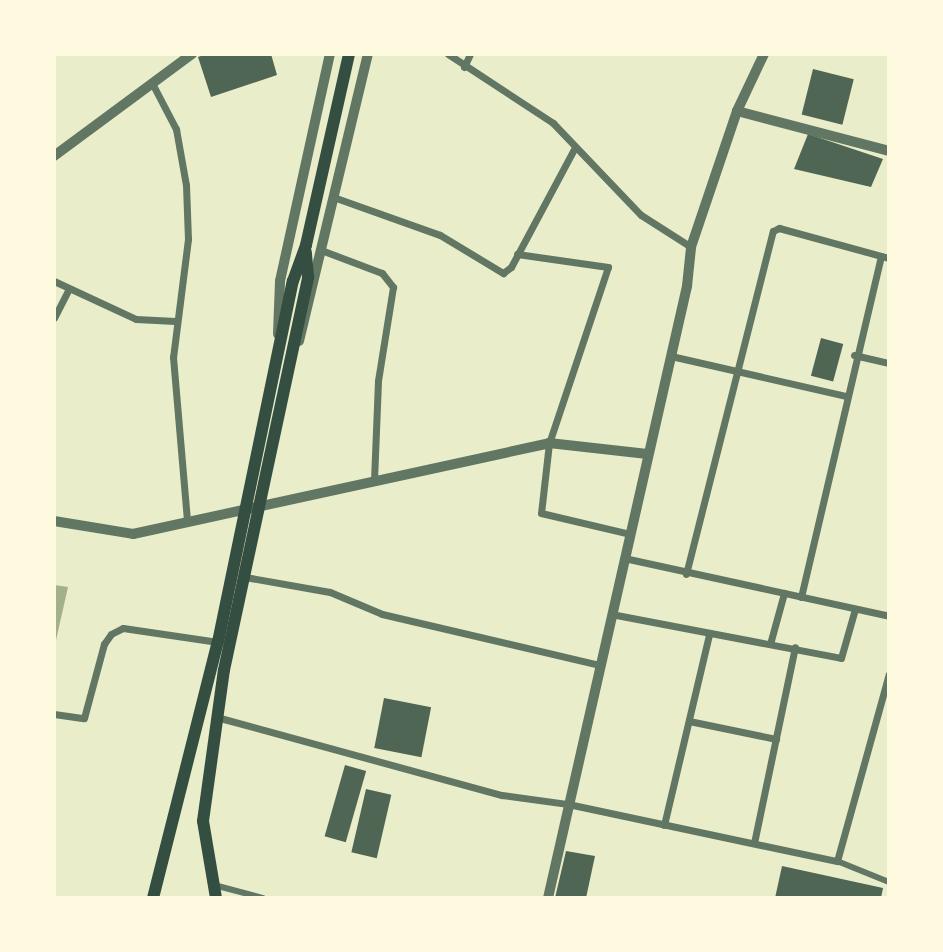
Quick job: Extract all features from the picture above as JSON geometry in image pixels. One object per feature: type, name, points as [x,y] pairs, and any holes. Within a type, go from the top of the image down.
[{"type":"main road","points":[[153,898],[218,642],[293,281],[306,245],[349,54]]},
{"type":"main road","points":[[214,891],[203,821],[220,718],[224,670],[293,357],[308,277],[306,245]]},
{"type":"street","points":[[54,156],[192,54]]},
{"type":"street","points":[[276,369],[280,281],[330,54]]},
{"type":"street","points":[[293,357],[310,310],[321,250],[336,198],[368,54]]},
{"type":"street","points":[[448,54],[553,123],[641,215],[691,247]]},
{"type":"street","points":[[464,67],[470,54]]},
{"type":"street","points":[[548,898],[610,614],[671,356],[691,247],[737,111],[764,54]]},
{"type":"street","points":[[153,85],[176,129],[186,185],[188,239],[175,321],[173,357],[187,521]]},
{"type":"street","points":[[737,111],[889,152]]},
{"type":"street","points":[[336,198],[440,236],[503,272],[517,254],[575,147]]},
{"type":"street","points":[[686,574],[773,231],[779,228],[885,257],[854,355],[801,597]]},
{"type":"street","points":[[321,250],[382,273],[393,287],[378,381],[374,482]]},
{"type":"street","points":[[517,254],[608,267],[549,443],[541,513],[630,534]]},
{"type":"street","points":[[54,281],[136,319],[175,321]]},
{"type":"street","points":[[54,318],[69,289]]},
{"type":"street","points":[[854,355],[889,363]]},
{"type":"street","points":[[671,356],[735,373],[846,396]]},
{"type":"street","points":[[54,521],[133,534],[549,443],[648,454]]},
{"type":"street","points":[[624,558],[686,574],[889,616]]},
{"type":"street","points":[[246,577],[330,592],[382,614],[600,665]]},
{"type":"street","points":[[770,644],[784,593]]},
{"type":"street","points":[[610,614],[709,634],[795,647],[841,658],[855,609]]},
{"type":"street","points":[[54,714],[84,718],[104,645],[111,634],[123,628],[218,642]]},
{"type":"street","points":[[664,825],[709,634]]},
{"type":"street","points":[[754,843],[795,647]]},
{"type":"street","points":[[837,861],[889,674]]},
{"type":"street","points":[[220,718],[502,795],[568,804],[837,861],[889,881]]},
{"type":"street","points":[[690,720],[776,739]]},
{"type":"street","points":[[214,891],[263,898]]},
{"type":"shaded area","points":[[54,585],[68,587],[54,649]]},
{"type":"building","points":[[206,54],[271,54],[277,75],[211,97],[198,57]]},
{"type":"building","points":[[813,69],[854,79],[842,125],[802,115]]},
{"type":"building","points":[[808,134],[883,159],[871,187],[794,169]]},
{"type":"building","points":[[821,338],[843,344],[833,382],[811,376]]},
{"type":"building","points":[[384,698],[431,707],[421,757],[374,748]]},
{"type":"building","points":[[345,765],[366,771],[346,842],[325,836]]},
{"type":"building","points":[[366,789],[391,795],[377,858],[351,852]]},
{"type":"building","points":[[566,851],[595,856],[586,898],[555,898]]},
{"type":"building","points":[[782,866],[883,888],[881,898],[775,898]]}]
